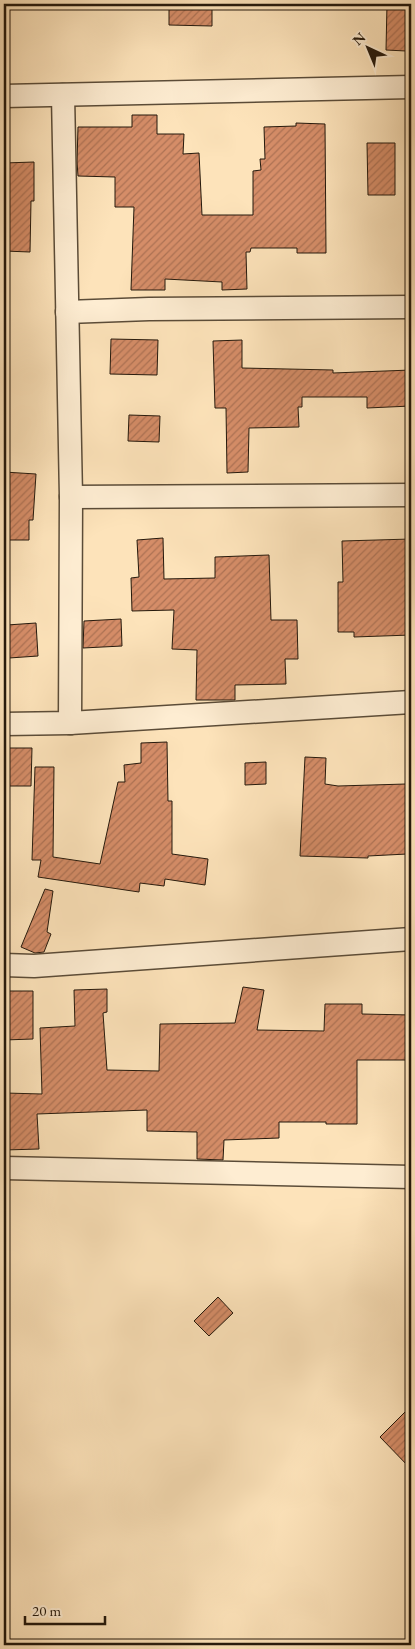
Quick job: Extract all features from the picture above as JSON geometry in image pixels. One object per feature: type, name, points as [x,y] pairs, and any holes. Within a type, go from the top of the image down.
[{"type":"street","points":[[4,96],[411,87]]},
{"type":"street","points":[[63,95],[71,497],[70,723]]},
{"type":"street","points":[[67,312],[158,308],[411,307]]},
{"type":"street","points":[[71,497],[411,495]]},
{"type":"street","points":[[4,724],[70,723],[411,702]]},
{"type":"street","points":[[4,965],[34,966],[411,938]]},
{"type":"street","points":[[4,1168],[411,1177]]},
{"type":"building","points":[[169,4],[212,4],[212,26],[169,25]]},
{"type":"building","points":[[387,4],[411,4],[411,30],[408,30],[406,51],[386,50]]},
{"type":"building","points":[[132,115],[157,115],[157,134],[184,134],[183,154],[199,153],[202,215],[253,215],[253,171],[261,170],[260,159],[265,159],[264,127],[296,126],[296,123],[325,124],[326,253],[297,253],[297,248],[251,248],[250,252],[246,252],[247,289],[222,290],[222,282],[165,279],[165,290],[131,290],[134,207],[115,207],[115,177],[78,176],[77,162],[78,127],[132,127]]},
{"type":"building","points":[[367,143],[395,143],[395,195],[368,195]]},
{"type":"building","points":[[34,162],[34,201],[31,201],[30,252],[4,251],[4,163]]},
{"type":"building","points":[[111,339],[158,340],[157,375],[110,374]]},
{"type":"building","points":[[242,340],[242,368],[333,370],[333,373],[411,370],[411,406],[367,408],[367,397],[302,397],[302,407],[298,407],[299,427],[249,428],[248,472],[227,473],[226,408],[215,408],[213,341]]},
{"type":"building","points":[[129,415],[160,416],[159,442],[128,441]]},
{"type":"building","points":[[4,472],[36,474],[33,520],[29,520],[29,540],[4,540]]},
{"type":"building","points":[[163,538],[164,579],[215,578],[215,557],[269,555],[271,620],[297,620],[298,659],[285,659],[286,684],[235,685],[235,700],[196,700],[197,650],[172,649],[174,610],[132,611],[131,578],[139,577],[137,540]]},
{"type":"building","points":[[411,539],[411,635],[354,637],[354,632],[338,632],[338,582],[343,582],[342,541]]},
{"type":"building","points":[[121,619],[122,646],[83,648],[84,621]]},
{"type":"building","points":[[36,623],[38,656],[9,658],[7,625]]},
{"type":"building","points":[[167,742],[168,801],[172,801],[172,854],[208,859],[205,885],[165,879],[164,886],[140,883],[139,892],[38,877],[41,860],[32,860],[35,767],[54,767],[53,857],[100,864],[118,782],[125,782],[124,765],[141,763],[141,743]]},
{"type":"building","points":[[5,748],[32,748],[31,786],[4,786]]},
{"type":"building","points":[[305,757],[326,758],[325,784],[338,786],[406,784],[407,854],[368,856],[368,858],[300,856]]},
{"type":"building","points":[[266,762],[266,784],[245,785],[245,763]]},
{"type":"building","points":[[45,889],[53,891],[47,932],[51,934],[44,952],[35,953],[21,947]]},
{"type":"building","points":[[243,987],[264,990],[257,1030],[324,1031],[325,1004],[362,1004],[362,1014],[411,1015],[411,1060],[357,1060],[357,1124],[279,1122],[279,1138],[224,1140],[223,1160],[197,1159],[197,1132],[147,1131],[147,1110],[37,1114],[39,1149],[4,1150],[5,1093],[42,1094],[40,1028],[75,1026],[74,990],[107,989],[107,1012],[103,1013],[107,1070],[159,1071],[160,1024],[235,1023]]},
{"type":"building","points":[[4,991],[33,991],[33,1039],[4,1040]]},
{"type":"building","points":[[218,1297],[233,1313],[209,1336],[194,1321]]},
{"type":"building","points":[[411,1406],[411,1469],[380,1437]]}]
